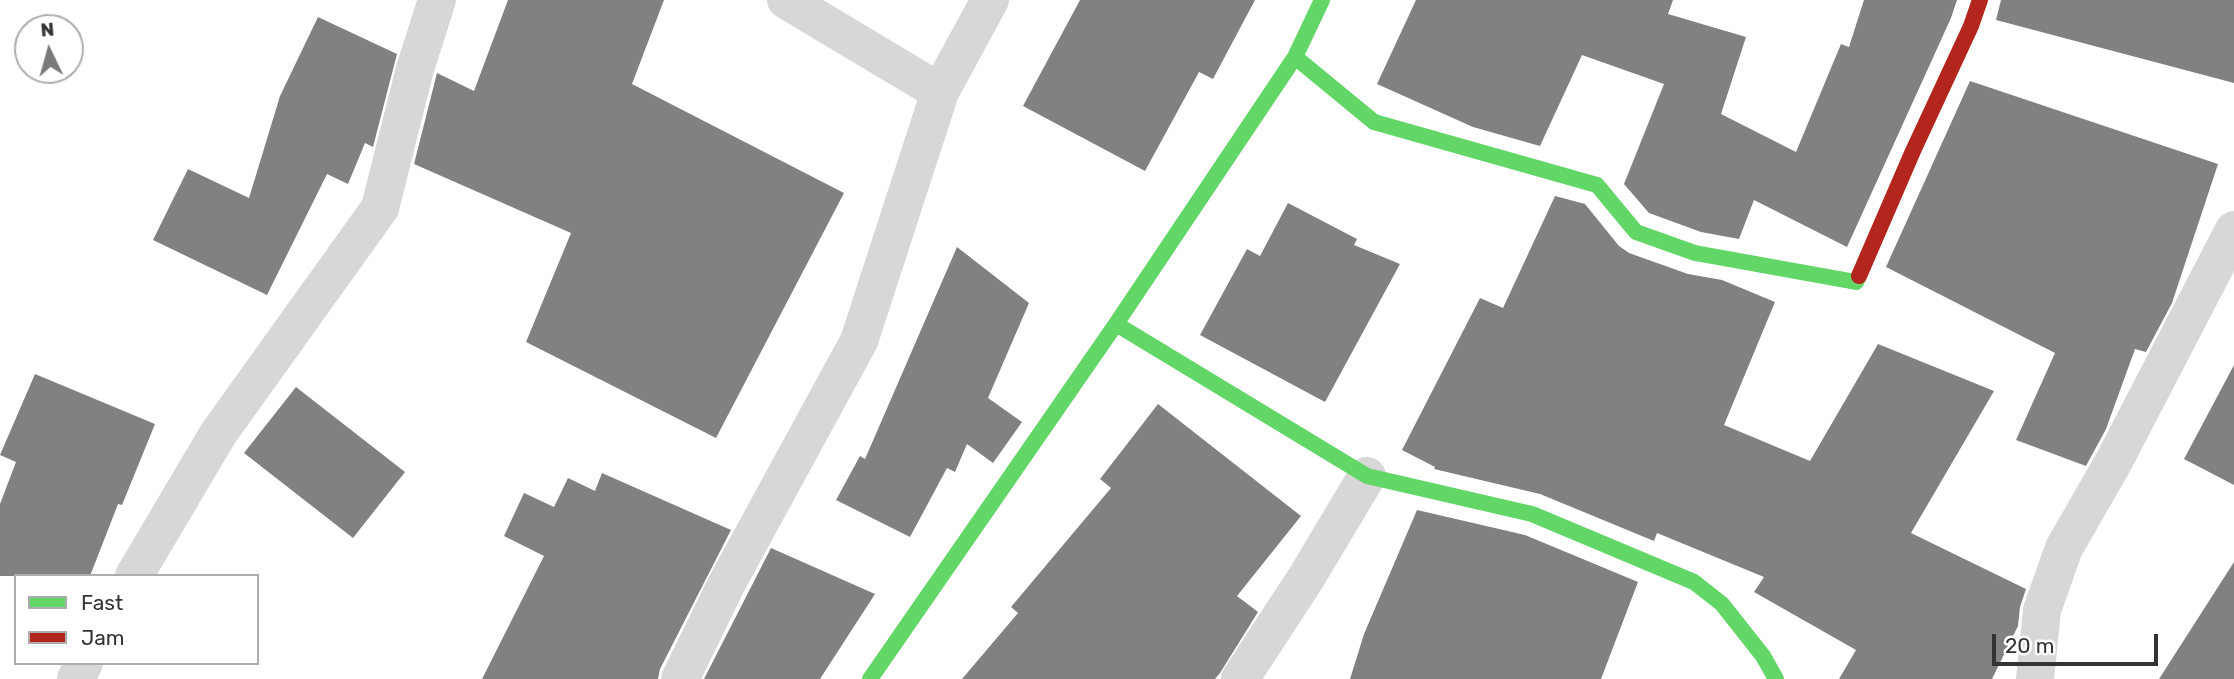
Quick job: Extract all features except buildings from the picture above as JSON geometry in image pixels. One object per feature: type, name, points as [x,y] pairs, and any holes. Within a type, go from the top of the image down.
[{"type":"street","points":[[135,574],[219,434],[380,208],[415,69],[437,0]]},
{"type":"street","points":[[786,0],[940,92]]},
{"type":"street","points":[[680,679],[727,583],[859,341],[940,92],[990,0]]},
{"type":"street","points":[[1295,57],[1374,121],[1597,185],[1636,232],[1695,253],[1856,282],[1971,26],[1980,0]]},
{"type":"street","points":[[870,679],[1116,324],[1295,57],[1321,1]]},
{"type":"street","points":[[2035,679],[2042,610],[2064,548],[2114,461],[2234,230]]},
{"type":"street","points":[[1116,324],[1367,476],[1532,514],[1694,582],[1722,604],[1763,656],[1776,679]]},
{"type":"street","points":[[1240,679],[1306,578],[1367,476]]},
{"type":"traffic: fast","points":[[870,679],[1116,324],[1295,57],[1322,0]]},
{"type":"traffic: fast","points":[[1295,57],[1374,122],[1597,185],[1636,232],[1695,253],[1856,282],[1859,276]]},
{"type":"traffic: fast","points":[[1116,324],[1367,476],[1532,514],[1694,582],[1722,604],[1763,656],[1776,679]]},
{"type":"traffic: jam","points":[[1859,276],[1971,26],[1980,0]]}]
